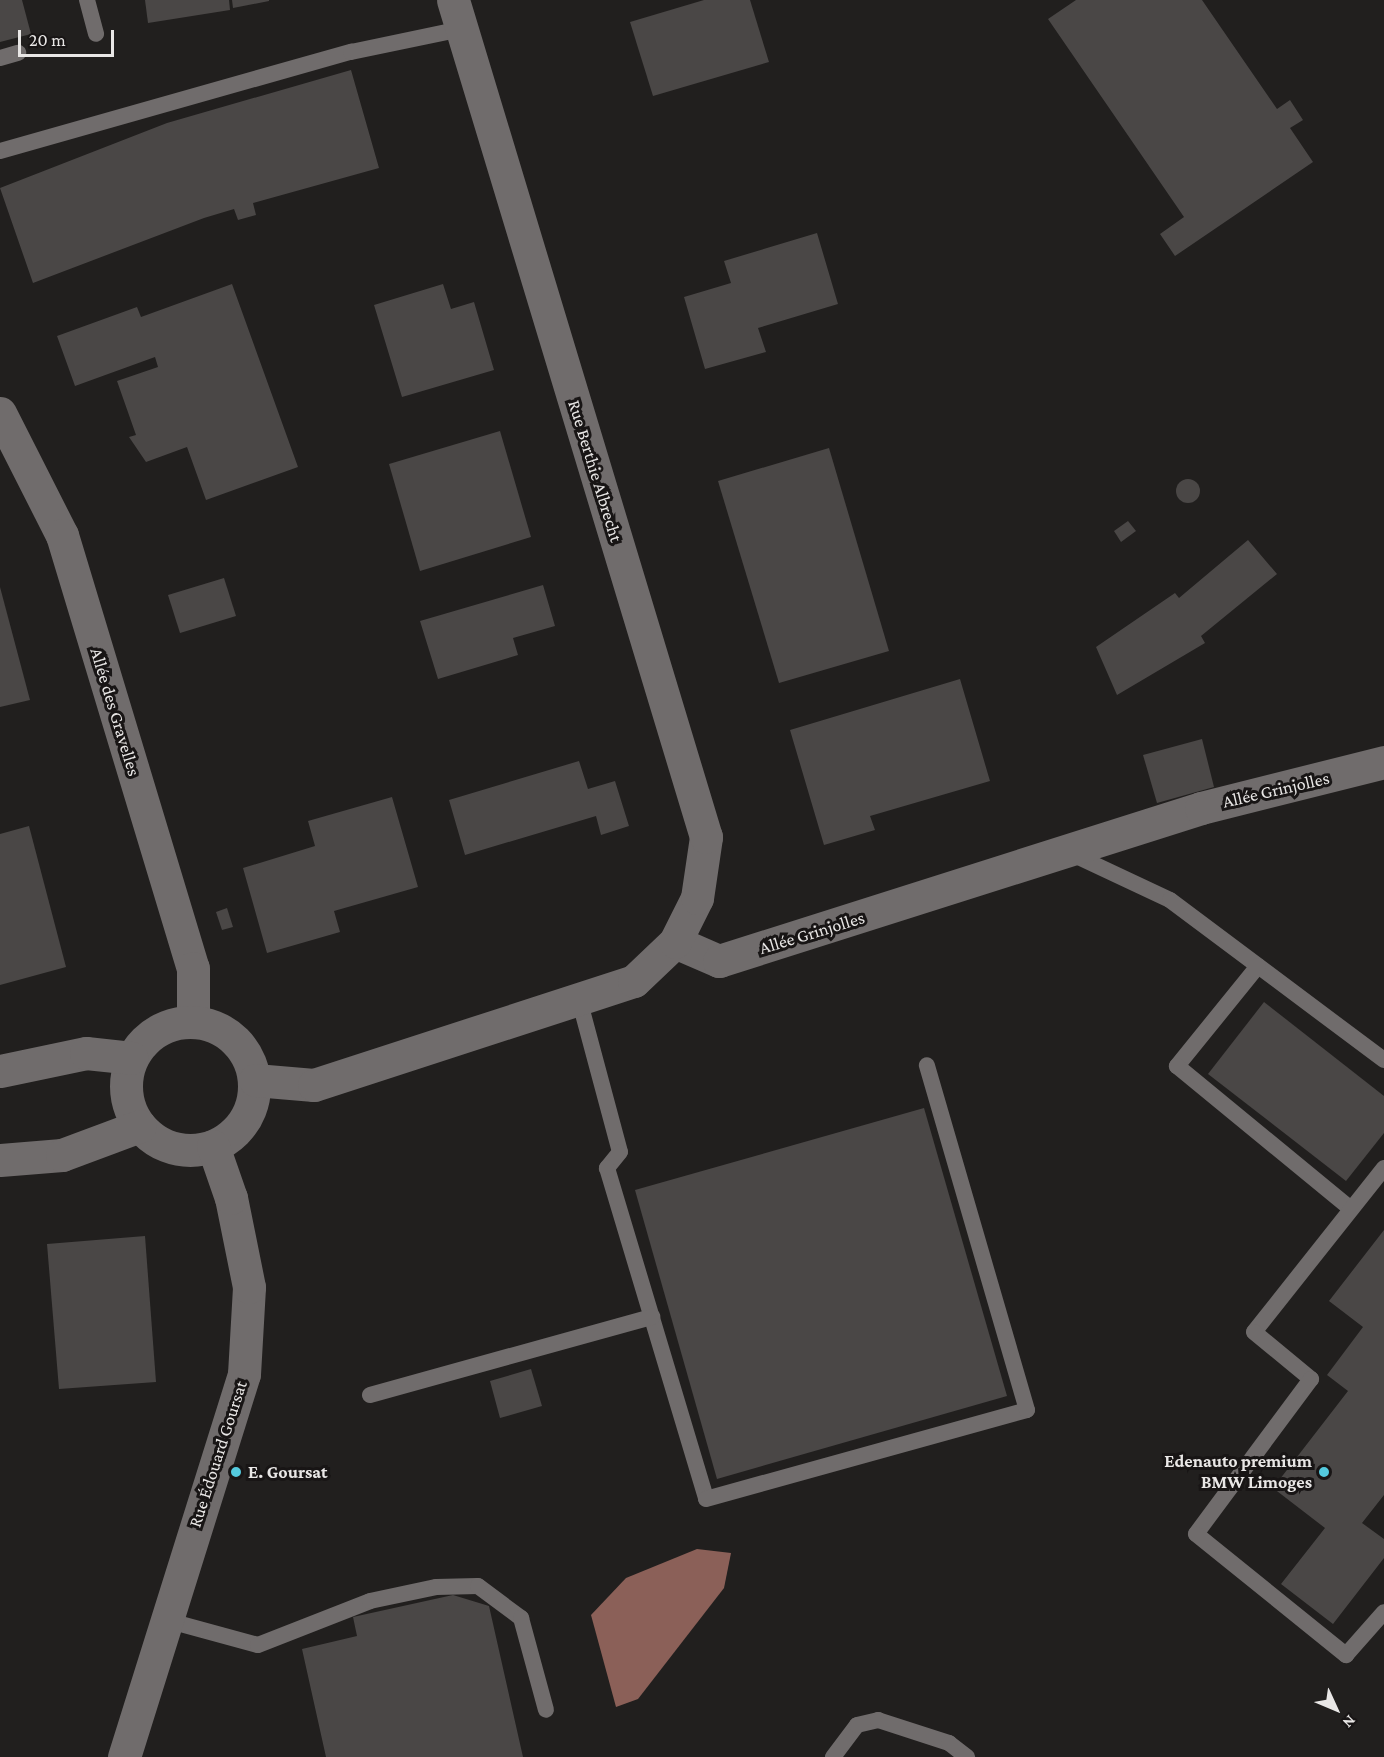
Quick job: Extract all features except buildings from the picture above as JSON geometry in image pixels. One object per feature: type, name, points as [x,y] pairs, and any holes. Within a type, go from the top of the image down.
[{"type":"street","name":"Rue Berthie Albrecht","points":[[457,14],[706,837],[697,898],[675,942]]},
{"type":"street","name":"Allée des Gravelles","points":[[0,413],[62,536],[193,968],[193,1022]]},
{"type":"street","name":"Allée Grinjolles","points":[[675,942],[719,962],[1070,853],[1201,808],[1384,762]]},
{"type":"street","points":[[255,1080],[315,1085],[634,981],[675,942]]},
{"type":"street","points":[[193,1022],[228,1033],[246,1054],[255,1080],[244,1120],[213,1146],[173,1148],[140,1126],[126,1093],[132,1058],[157,1031],[193,1022]]},
{"type":"street","points":[[0,1071],[86,1053],[132,1058]]},
{"type":"street","points":[[0,1160],[62,1155],[140,1126]]},
{"type":"street","name":"Rue Édouard Goursat","points":[[124,1757],[244,1374],[249,1287],[231,1198],[213,1146]]},
{"type":"lane","points":[[87,0],[96,34]]},
{"type":"lane","points":[[0,151],[351,52],[457,14]]},
{"type":"lane","points":[[0,58],[18,53]]},
{"type":"lane","points":[[1070,853],[1170,900],[1384,1060]]},
{"type":"lane","points":[[1258,966],[1177,1066],[1351,1209]]},
{"type":"lane","points":[[579,999],[620,1152],[607,1168],[706,1499],[1027,1410],[927,1065]]},
{"type":"lane","points":[[1384,1168],[1254,1332],[1311,1379],[1196,1534],[1346,1655],[1384,1611]]},
{"type":"lane","points":[[370,1395],[652,1317]]},
{"type":"lane","points":[[166,1620],[258,1645],[370,1601],[436,1587],[478,1586],[521,1618],[546,1710]]},
{"type":"lane","points":[[833,1757],[857,1725],[878,1720],[950,1743],[967,1757]]},
{"type":"shaded area","points":[[697,1549],[731,1553],[724,1588],[638,1699],[616,1707],[591,1615],[626,1578]]},
{"type":"place","name":"E. Goursat","points":[[236,1472]]},
{"type":"place","name":"Edenauto premium BMW Limoges","points":[[1324,1472]]}]
